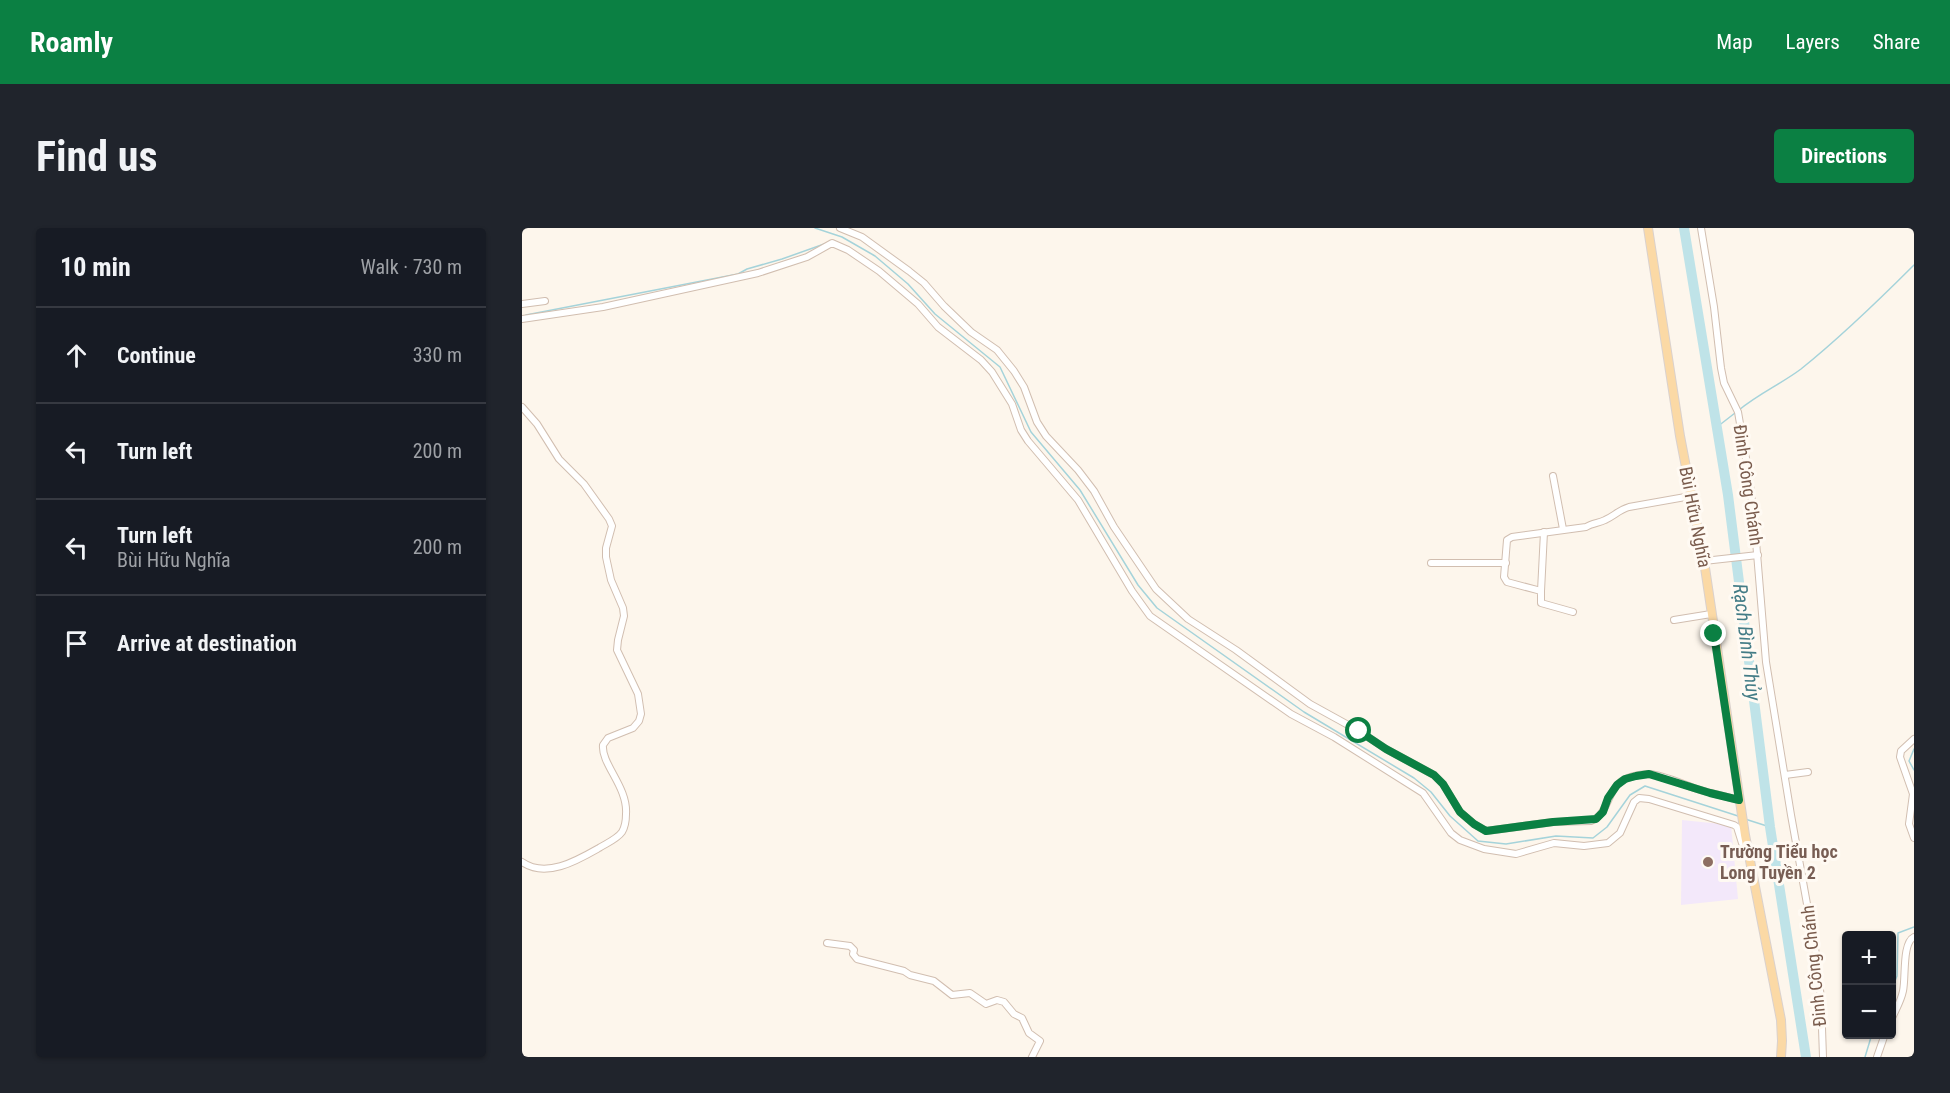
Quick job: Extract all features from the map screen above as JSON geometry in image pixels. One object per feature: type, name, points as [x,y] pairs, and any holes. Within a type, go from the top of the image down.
[{"type":"main road","name":"Bùi Hữu Nghĩa","points":[[1648,228],[1691,496],[1704,561],[1748,851]]},
{"type":"main road","points":[[1748,851],[1781,1020],[1781,1057]]},
{"type":"street","points":[[840,228],[862,237],[924,283],[971,332],[997,350],[1019,379],[1037,422],[1046,436],[1094,491],[1114,527],[1166,600],[1188,619],[1236,650],[1310,704],[1434,775],[1443,784],[1460,812],[1474,824],[1486,831],[1567,820],[1591,821],[1603,812],[1608,798],[1617,785],[1625,779],[1649,774],[1740,803]]},
{"type":"street","name":"Đinh Công Chánh","points":[[1701,228],[1721,368],[1724,383],[1737,410],[1748,470],[1758,555],[1766,662],[1818,966],[1823,1057]]},
{"type":"street","points":[[522,319],[603,307],[758,273],[807,257],[830,244],[835,244],[855,254],[879,271],[992,372],[1012,404],[1028,441],[1078,500],[1132,591],[1150,616],[1291,714],[1334,737],[1423,793],[1451,833],[1460,840],[1484,849],[1510,854],[1554,843],[1603,845],[1620,833],[1634,802],[1639,798],[1734,825],[1748,851]]},
{"type":"street","points":[[522,304],[545,301]]},
{"type":"street","points":[[522,407],[537,424],[559,459],[584,484],[612,526],[606,556],[611,580],[624,616],[617,650],[638,694],[641,710],[640,719],[633,728],[608,738],[603,745],[603,753],[626,802],[626,819],[620,834],[590,854],[563,866],[535,868],[522,862]]},
{"type":"street","points":[[1553,476],[1563,529]]},
{"type":"street","points":[[1541,591],[1507,582],[1504,577],[1508,538],[1586,527],[1629,507],[1691,496]]},
{"type":"street","points":[[1544,532],[1541,603],[1573,612]]},
{"type":"street","points":[[1704,561],[1758,555]]},
{"type":"street","points":[[1431,563],[1506,562]]},
{"type":"street","points":[[1674,620],[1711,614]]},
{"type":"street","points":[[1914,739],[1902,751],[1900,757],[1914,794],[1909,824],[1914,838]]},
{"type":"street","points":[[1785,775],[1808,772]]},
{"type":"street","points":[[1896,1009],[1903,994],[1906,946],[1914,937]]},
{"type":"street","points":[[827,943],[850,946],[857,959],[934,981],[952,995],[970,993],[986,1004],[997,1000],[1004,1002],[1014,1014],[1022,1018],[1029,1033],[1040,1041],[1032,1057]]},
{"type":"street","points":[[1877,1057],[1884,1039]]},
{"type":"shaded area","name":"Trường Tiểu học Long Tuyền 2","points":[[1682,820],[1731,825],[1738,899],[1681,905]]},
{"type":"waterway","points":[[815,228],[842,237],[875,256],[908,284],[935,314],[1000,367],[1031,432],[1080,490],[1138,585],[1157,608],[1304,712],[1414,778],[1431,792],[1450,816],[1478,841],[1506,844],[1556,836],[1593,838],[1607,827],[1630,795],[1645,786],[1738,816]]},
{"type":"waterway","name":"Rạch Bình Thủy","points":[[1684,228],[1728,495],[1770,827],[1806,1057]]},
{"type":"waterway","points":[[526,315],[738,274],[827,243]]},
{"type":"waterway","points":[[1739,410],[1816,357],[1914,265]]},
{"type":"waterway","points":[[1717,427],[1735,413]]},
{"type":"waterway","points":[[1914,749],[1909,761],[1914,770]]},
{"type":"waterway","points":[[1745,819],[1770,827]]},
{"type":"waterway","points":[[1893,985],[1897,976],[1898,933],[1914,927]]},
{"type":"waterway","points":[[1865,1057],[1870,1039]]},
{"type":"place","name":"Trường Tiểu học Long Tuyền 2","points":[[1708,862]]},
{"type":"route","points":[[1359,731],[1386,749],[1434,775],[1443,784],[1460,812],[1486,831],[1567,820],[1591,821],[1603,812],[1608,798],[1617,785],[1625,779],[1649,774],[1739,800],[1714,634]]}]
